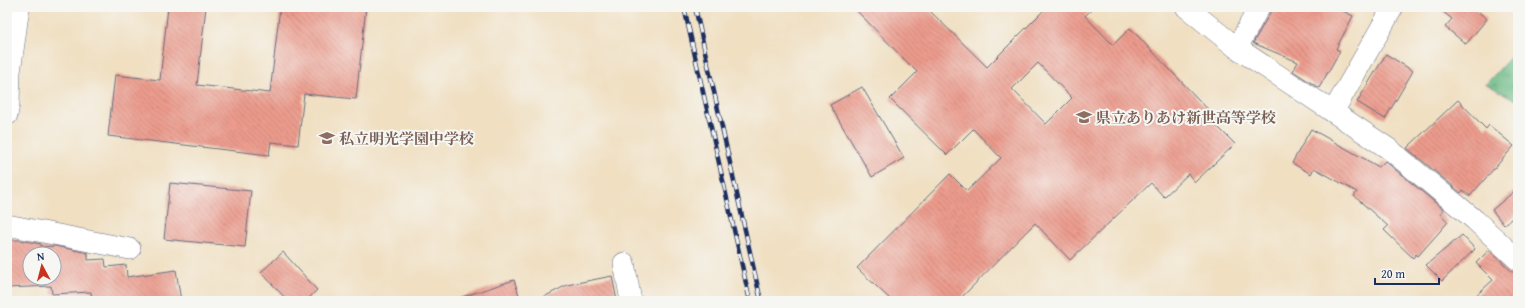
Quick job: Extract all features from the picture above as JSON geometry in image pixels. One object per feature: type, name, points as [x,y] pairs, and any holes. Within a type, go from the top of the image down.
[{"type":"street","points":[[7,115],[9,104],[10,72],[19,7]]},
{"type":"street","points":[[1186,7],[1237,48],[1389,149],[1475,220],[1518,260]]},
{"type":"street","points":[[1237,48],[1259,7]]},
{"type":"street","points":[[1333,112],[1393,7]]},
{"type":"street","points":[[7,225],[130,249]]},
{"type":"street","points":[[624,263],[632,301]]},
{"type":"green space","points":[[1518,49],[1518,101],[1486,84]]},
{"type":"building","points":[[168,7],[206,7],[197,85],[270,93],[280,7],[366,7],[356,99],[304,94],[298,145],[271,142],[269,155],[108,136],[115,75],[160,80]]},
{"type":"building","points":[[853,7],[926,7],[987,67],[1047,7],[1094,7],[1085,16],[1113,45],[1130,28],[1221,123],[1217,126],[1235,144],[1195,182],[1188,174],[1164,197],[1151,183],[1070,260],[1035,223],[958,301],[892,301],[857,268],[950,174],[967,191],[1001,158],[973,129],[947,155],[890,99],[917,72]],"holes":[[[1038,63],[1072,98],[1046,124],[1012,89]]]},
{"type":"building","points":[[1271,7],[1335,7],[1353,16],[1336,49],[1340,51],[1319,88],[1293,71],[1298,62],[1253,43],[1270,13]]},
{"type":"building","points":[[1437,7],[1473,7],[1487,19],[1466,44],[1445,27],[1452,19]]},
{"type":"building","points":[[1386,54],[1413,71],[1385,119],[1357,102]]},
{"type":"building","points":[[862,87],[904,158],[872,177],[830,105]]},
{"type":"building","points":[[1458,100],[1486,129],[1489,125],[1514,146],[1470,196],[1463,190],[1461,193],[1407,148]]},
{"type":"building","points":[[1311,129],[1379,167],[1385,161],[1444,210],[1440,213],[1448,222],[1418,256],[1416,254],[1413,258],[1384,230],[1388,226],[1354,196],[1357,192],[1314,168],[1311,174],[1292,163]]},
{"type":"building","points":[[170,183],[251,191],[245,247],[164,239]]},
{"type":"building","points":[[1518,188],[1518,213],[1504,225],[1492,210]]},
{"type":"building","points":[[1462,235],[1475,249],[1442,281],[1426,265]]},
{"type":"building","points":[[7,240],[19,240],[41,244],[41,246],[22,246],[22,286],[51,286],[7,288]]},
{"type":"building","points":[[62,247],[88,253],[88,260],[105,259],[106,267],[126,265],[127,277],[176,270],[181,301],[92,301],[91,292],[52,294],[51,286],[62,286]]},
{"type":"building","points":[[1489,250],[1518,277],[1518,301],[1470,301],[1493,280],[1476,263]]},
{"type":"building","points":[[283,252],[317,290],[306,301],[288,301],[261,272]]},
{"type":"building","points":[[612,276],[617,301],[536,301],[567,285]]},
{"type":"building","points":[[514,280],[521,301],[459,301],[459,298]]},
{"type":"railway","points":[[684,7],[750,301]]},
{"type":"railway","points":[[695,7],[761,301]]},
{"type":"place","name":"県立ありあけ新世高等学校","points":[[1084,117]]},
{"type":"place","name":"私立明光学園中学校","points":[[327,138]]}]
